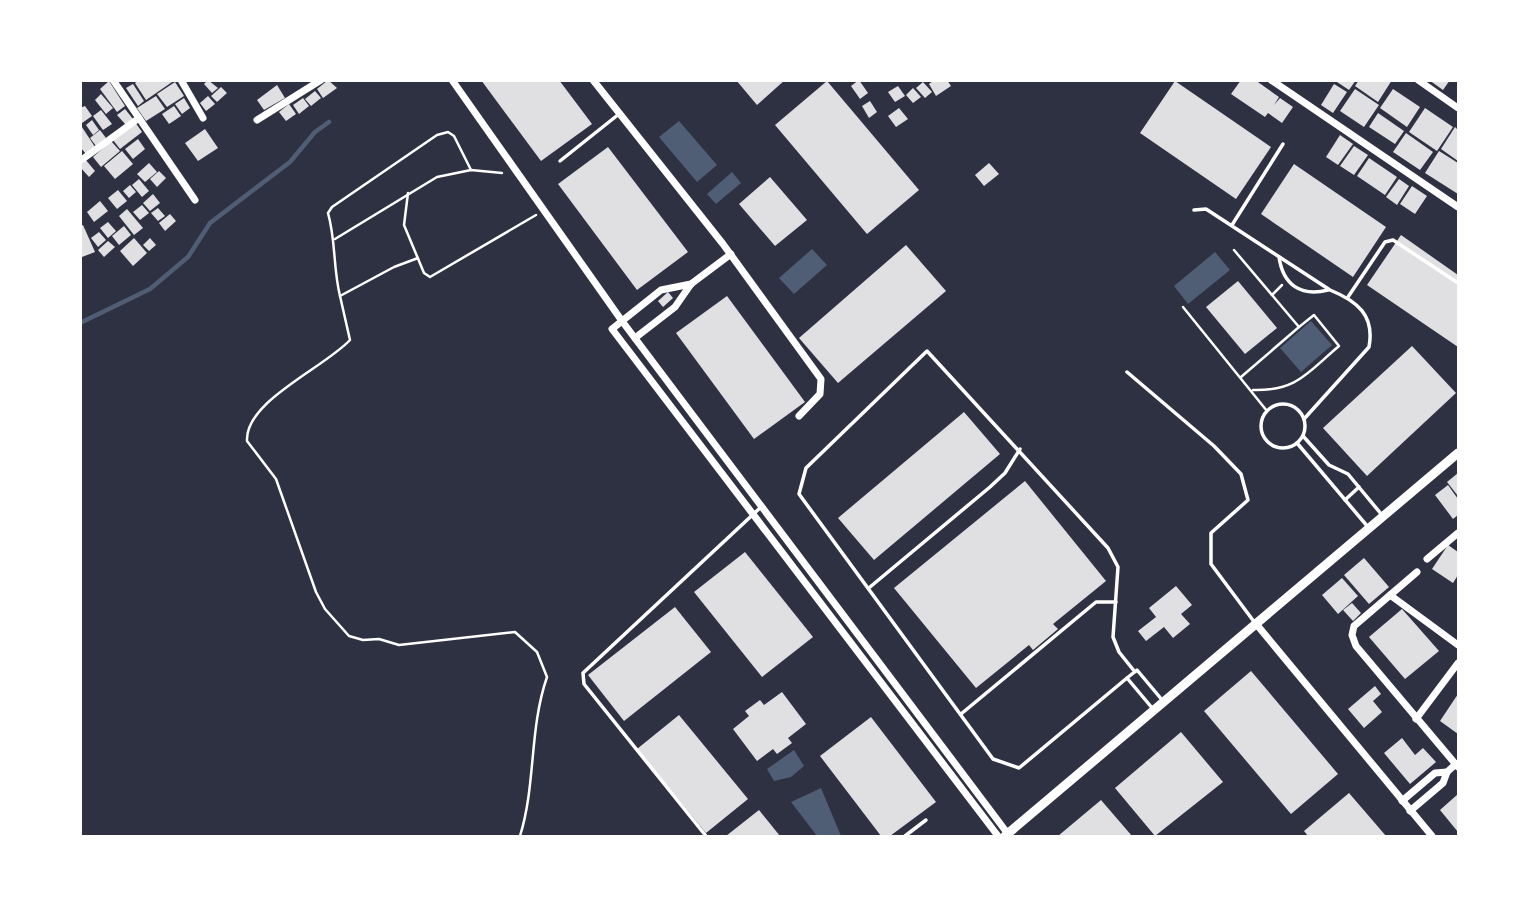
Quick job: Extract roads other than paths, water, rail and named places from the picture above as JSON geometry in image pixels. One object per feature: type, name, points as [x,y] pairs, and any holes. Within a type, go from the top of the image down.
[{"type":"street","points":[[113,80],[195,200]]},
{"type":"street","points":[[181,80],[203,118]]},
{"type":"street","points":[[452,80],[622,321],[840,608],[1007,835],[1458,453]]},
{"type":"street","points":[[593,80],[731,254],[821,379],[820,394],[799,416]]},
{"type":"street","points":[[1271,80],[1458,207]]},
{"type":"street","points":[[1418,80],[1458,108]]},
{"type":"street","points":[[257,120],[317,82]]},
{"type":"street","points":[[80,161],[139,118]]},
{"type":"street","points":[[635,338],[676,307],[691,284],[731,254]]},
{"type":"street","points":[[691,284],[661,290],[612,329],[998,836]]},
{"type":"street","points":[[1427,559],[1457,536]]},
{"type":"street","points":[[1402,801],[1435,773],[1447,772],[1457,765],[1356,646],[1352,635],[1354,626],[1417,572]]},
{"type":"street","points":[[1391,595],[1458,645]]},
{"type":"street","points":[[831,615],[840,608]]},
{"type":"street","points":[[1257,625],[1432,836]]},
{"type":"street","points":[[1416,719],[1458,663]]},
{"type":"street","points":[[1410,811],[1443,783],[1447,772]]},
{"type":"street","points":[[1420,786],[1428,796]]},
{"type":"lane","points":[[560,161],[620,114]]},
{"type":"lane","points":[[1232,225],[1283,144]]},
{"type":"lane","points":[[1194,210],[1206,209],[1330,290],[1348,297],[1364,311],[1369,322],[1369,347],[1304,419]]},
{"type":"lane","points":[[1348,297],[1385,242],[1393,240],[1458,283]]},
{"type":"lane","points":[[1279,257],[1287,280],[1306,293],[1330,290]]},
{"type":"lane","points":[[1136,671],[1019,768],[993,759],[870,587],[799,494],[800,480],[806,468],[927,351],[1108,548],[1118,567],[1112,637],[1136,671],[1165,703]]},
{"type":"lane","points":[[1127,372],[1214,446],[1241,474],[1248,500],[1211,533],[1211,564],[1257,625]]},
{"type":"lane","points":[[1283,404],[1299,411],[1304,419],[1303,436],[1297,443],[1282,448],[1268,441],[1261,426],[1267,411],[1283,404]]},
{"type":"lane","points":[[1303,436],[1329,465],[1345,471],[1383,516]]},
{"type":"lane","points":[[1297,443],[1369,529]]},
{"type":"lane","points":[[870,587],[990,487],[1005,473],[1020,450]]},
{"type":"lane","points":[[1345,500],[1359,487]]},
{"type":"lane","points":[[706,836],[584,684],[583,673],[763,506]]},
{"type":"lane","points":[[961,714],[1096,602],[1116,602]]},
{"type":"lane","points":[[1127,678],[1154,712]]},
{"type":"lane","points":[[905,836],[926,820]]},
{"type":"water","points":[[679,121],[717,165],[697,182],[659,137]]},
{"type":"water","points":[[732,172],[741,183],[716,204],[707,194]]},
{"type":"water","points":[[812,249],[827,265],[794,294],[779,278]]},
{"type":"water","points":[[1215,252],[1230,270],[1188,304],[1174,286]]},
{"type":"water","points":[[1311,321],[1332,345],[1301,372],[1280,348]]},
{"type":"water","points":[[794,750],[804,766],[791,777],[774,781],[767,769]]},
{"type":"water","points":[[821,788],[841,836],[817,836],[791,802]]},
{"type":"waterway","points":[[80,323],[150,289],[188,257],[210,223],[290,162],[315,132],[329,122]]}]
